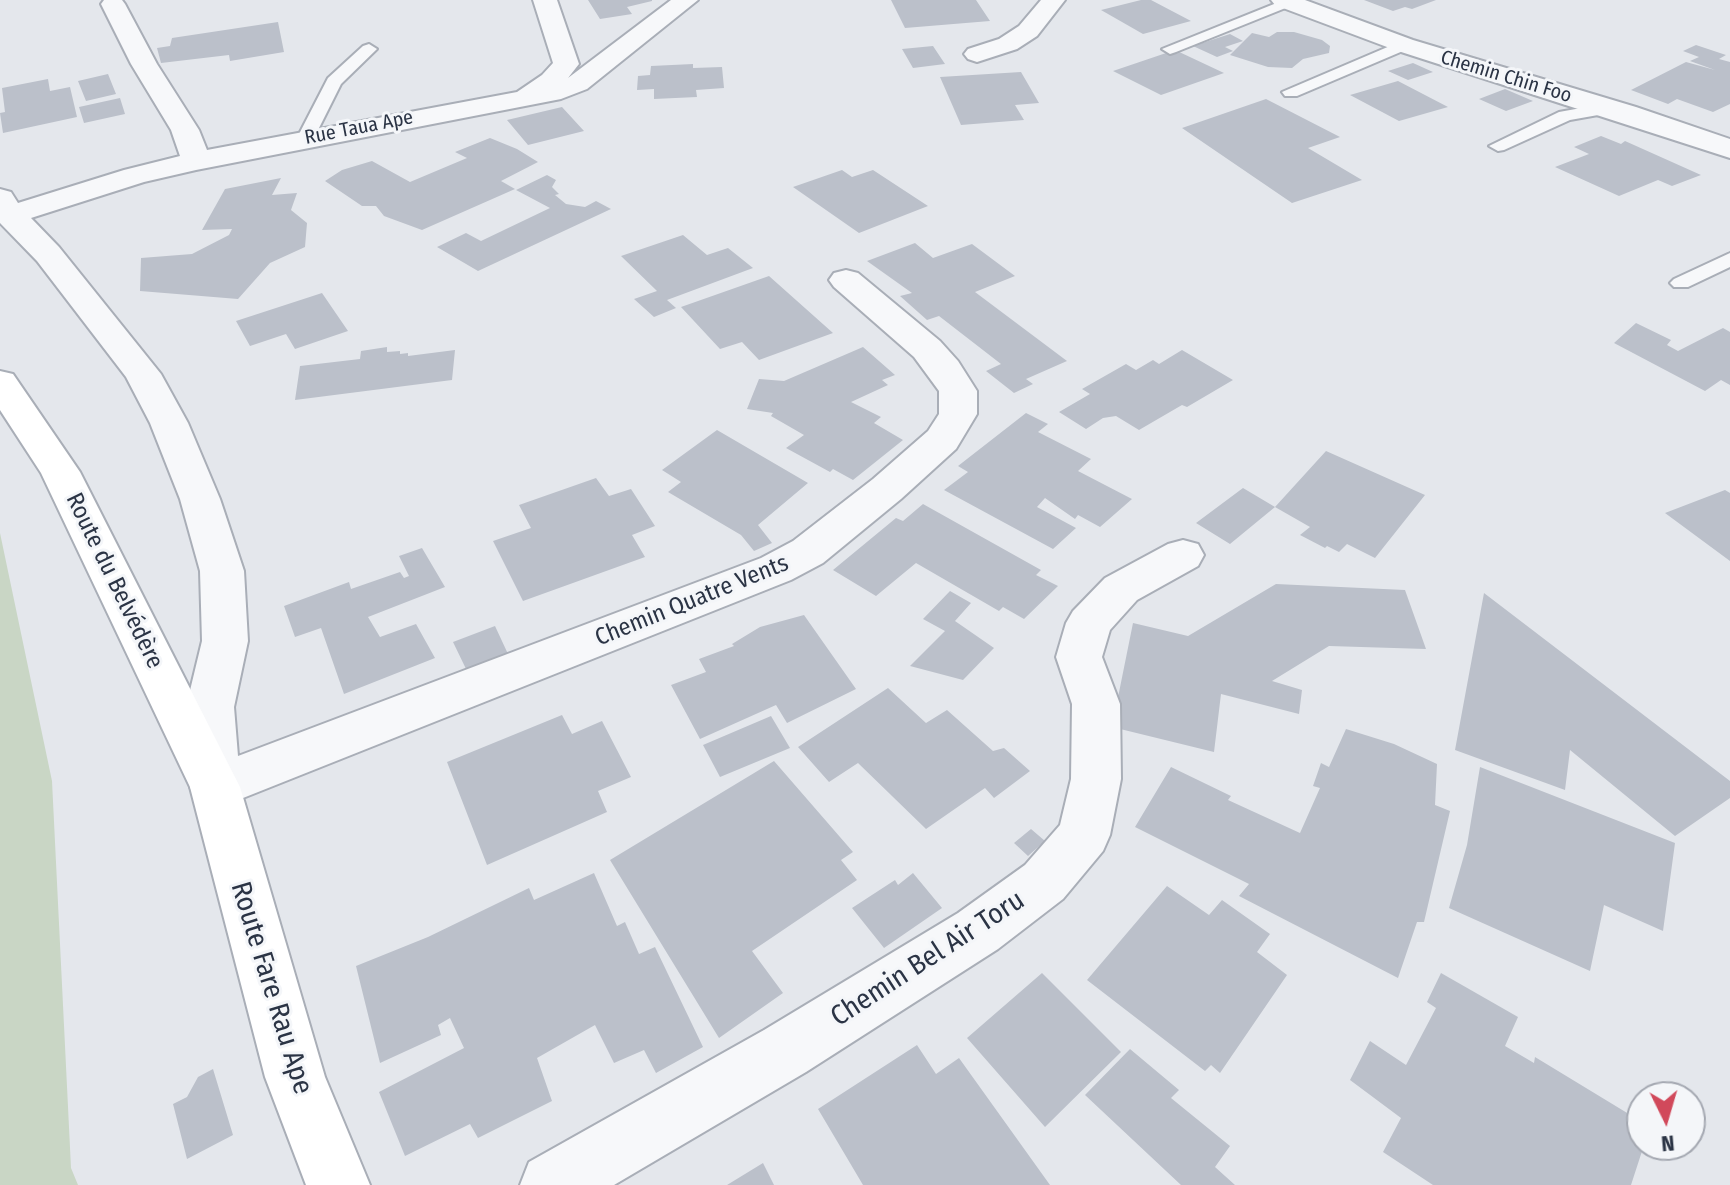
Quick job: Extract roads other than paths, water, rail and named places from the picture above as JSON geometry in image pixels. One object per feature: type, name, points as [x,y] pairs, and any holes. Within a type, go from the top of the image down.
[{"type":"street","points":[[520,99],[551,81],[566,64],[545,0]]},
{"type":"street","name":"Rue Taua Ape","points":[[5,206],[196,161],[520,99],[578,83],[686,0]]},
{"type":"street","points":[[977,54],[1008,44],[1028,31],[1053,0]]},
{"type":"street","name":"Chemin Chin Foo","points":[[1286,2],[1404,45],[1730,149]]},
{"type":"street","points":[[113,4],[144,64],[185,130],[196,161]]},
{"type":"street","points":[[5,206],[48,254],[143,374],[169,423],[200,499],[222,571],[225,641],[210,707],[215,787]]},
{"type":"street","name":"Chemin Quatre Vents","points":[[215,787],[776,569],[808,552],[887,489],[942,440],[958,414],[958,391],[945,369],[927,349],[846,280]]},
{"type":"street","name":"Route du Belvédère","points":[[0,382],[60,472],[215,787]]},
{"type":"street","name":"Chemin Bel Air Toru","points":[[552,1185],[798,1043],[978,931],[1044,882],[1084,835],[1096,779],[1096,704],[1079,657],[1089,623],[1121,589],[1183,555]]},
{"type":"street","name":"Route Fare Rau Ape","points":[[215,787],[295,1077],[338,1185]]},
{"type":"lane","points":[[1170,49],[1286,2]]},
{"type":"lane","points":[[1291,92],[1404,45]]},
{"type":"lane","points":[[306,138],[334,82],[369,49]]},
{"type":"lane","points":[[1498,146],[1565,116],[1609,108]]},
{"type":"lane","points":[[1681,283],[1730,259]]}]
